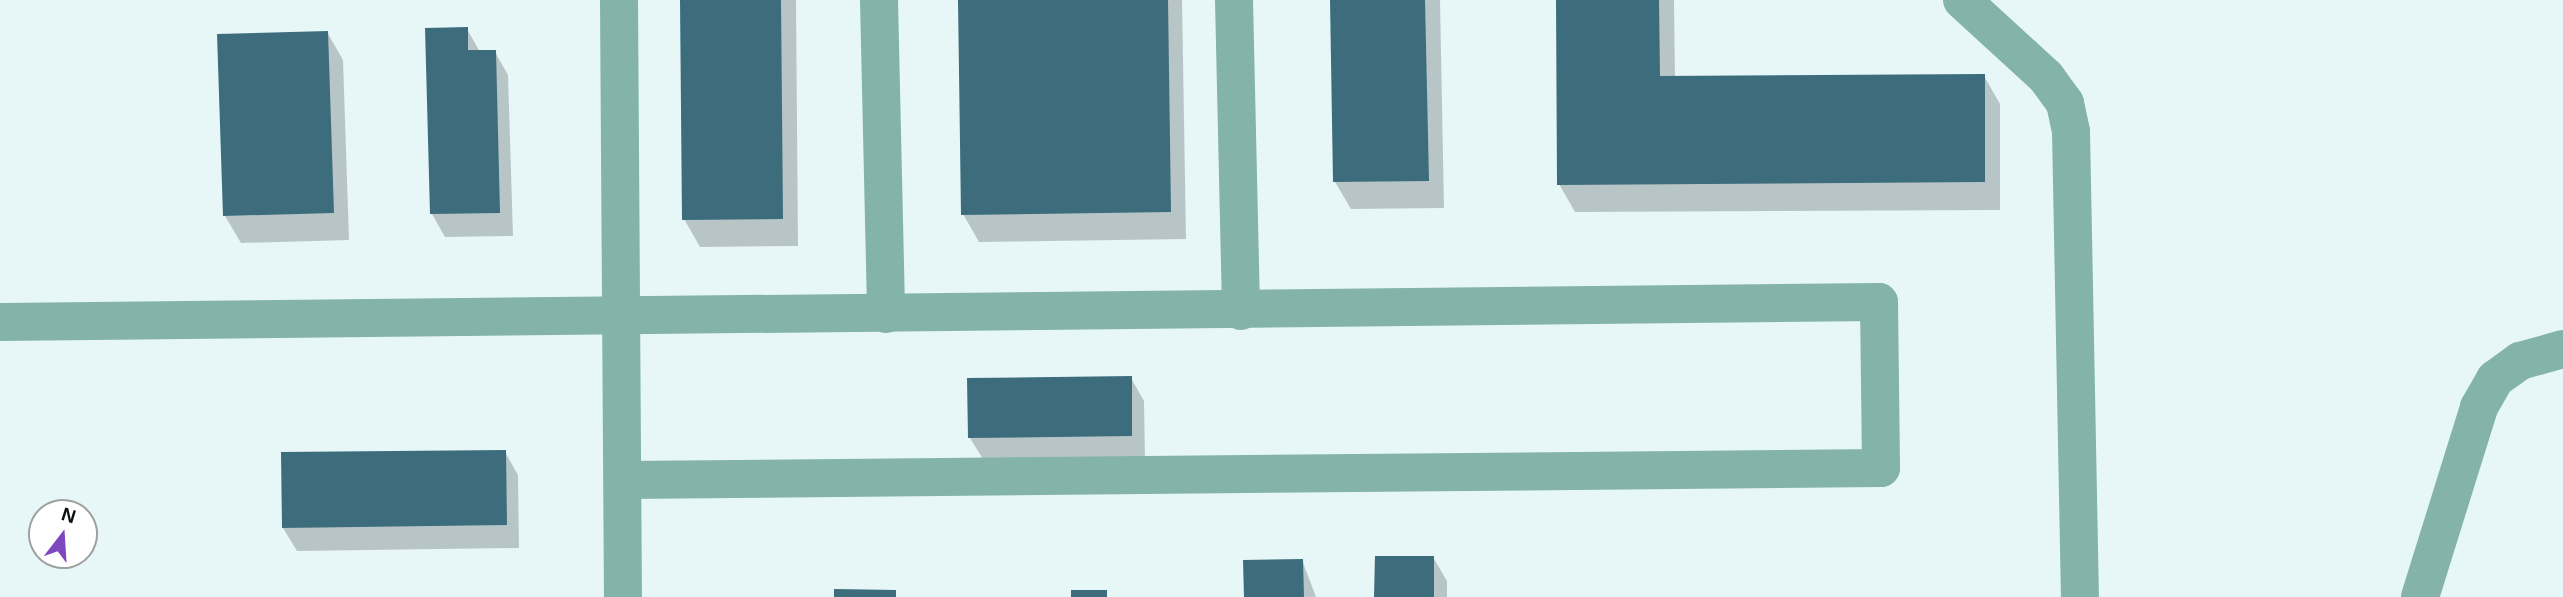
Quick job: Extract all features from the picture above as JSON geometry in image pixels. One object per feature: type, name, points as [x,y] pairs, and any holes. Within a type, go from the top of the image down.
[{"type":"street","points":[[619,0],[618,317],[625,480],[623,597]]},
{"type":"street","points":[[878,0],[886,314]]},
{"type":"street","points":[[1234,0],[1241,311]]},
{"type":"street","points":[[1962,0],[2046,77],[2064,103],[2071,131],[2080,597]]},
{"type":"street","points":[[0,322],[1241,311],[1879,302],[1881,468],[625,480]]},
{"type":"street","points":[[2420,597],[2479,407],[2495,379],[2520,361],[2563,349]]},
{"type":"building","points":[[680,0],[781,0],[783,219],[682,220]]},
{"type":"building","points":[[958,0],[1168,0],[1171,212],[961,215]]},
{"type":"building","points":[[1330,0],[1425,0],[1429,181],[1333,182]]},
{"type":"building","points":[[1556,0],[1659,0],[1660,76],[1985,74],[1985,182],[1557,185]]},
{"type":"building","points":[[468,27],[468,50],[496,50],[500,213],[430,214],[425,28]]},
{"type":"building","points":[[328,31],[334,213],[223,216],[217,34]]},
{"type":"building","points":[[1132,376],[1132,436],[968,438],[967,378]]},
{"type":"building","points":[[506,450],[507,525],[282,528],[281,452]]},
{"type":"building","points":[[1375,556],[1434,556],[1434,597],[1374,597]]},
{"type":"building","points":[[1303,559],[1304,597],[1244,597],[1243,560]]},
{"type":"building","points":[[834,589],[896,590],[896,597],[834,597]]},
{"type":"building","points":[[1071,590],[1107,590],[1107,597],[1071,597]]}]
